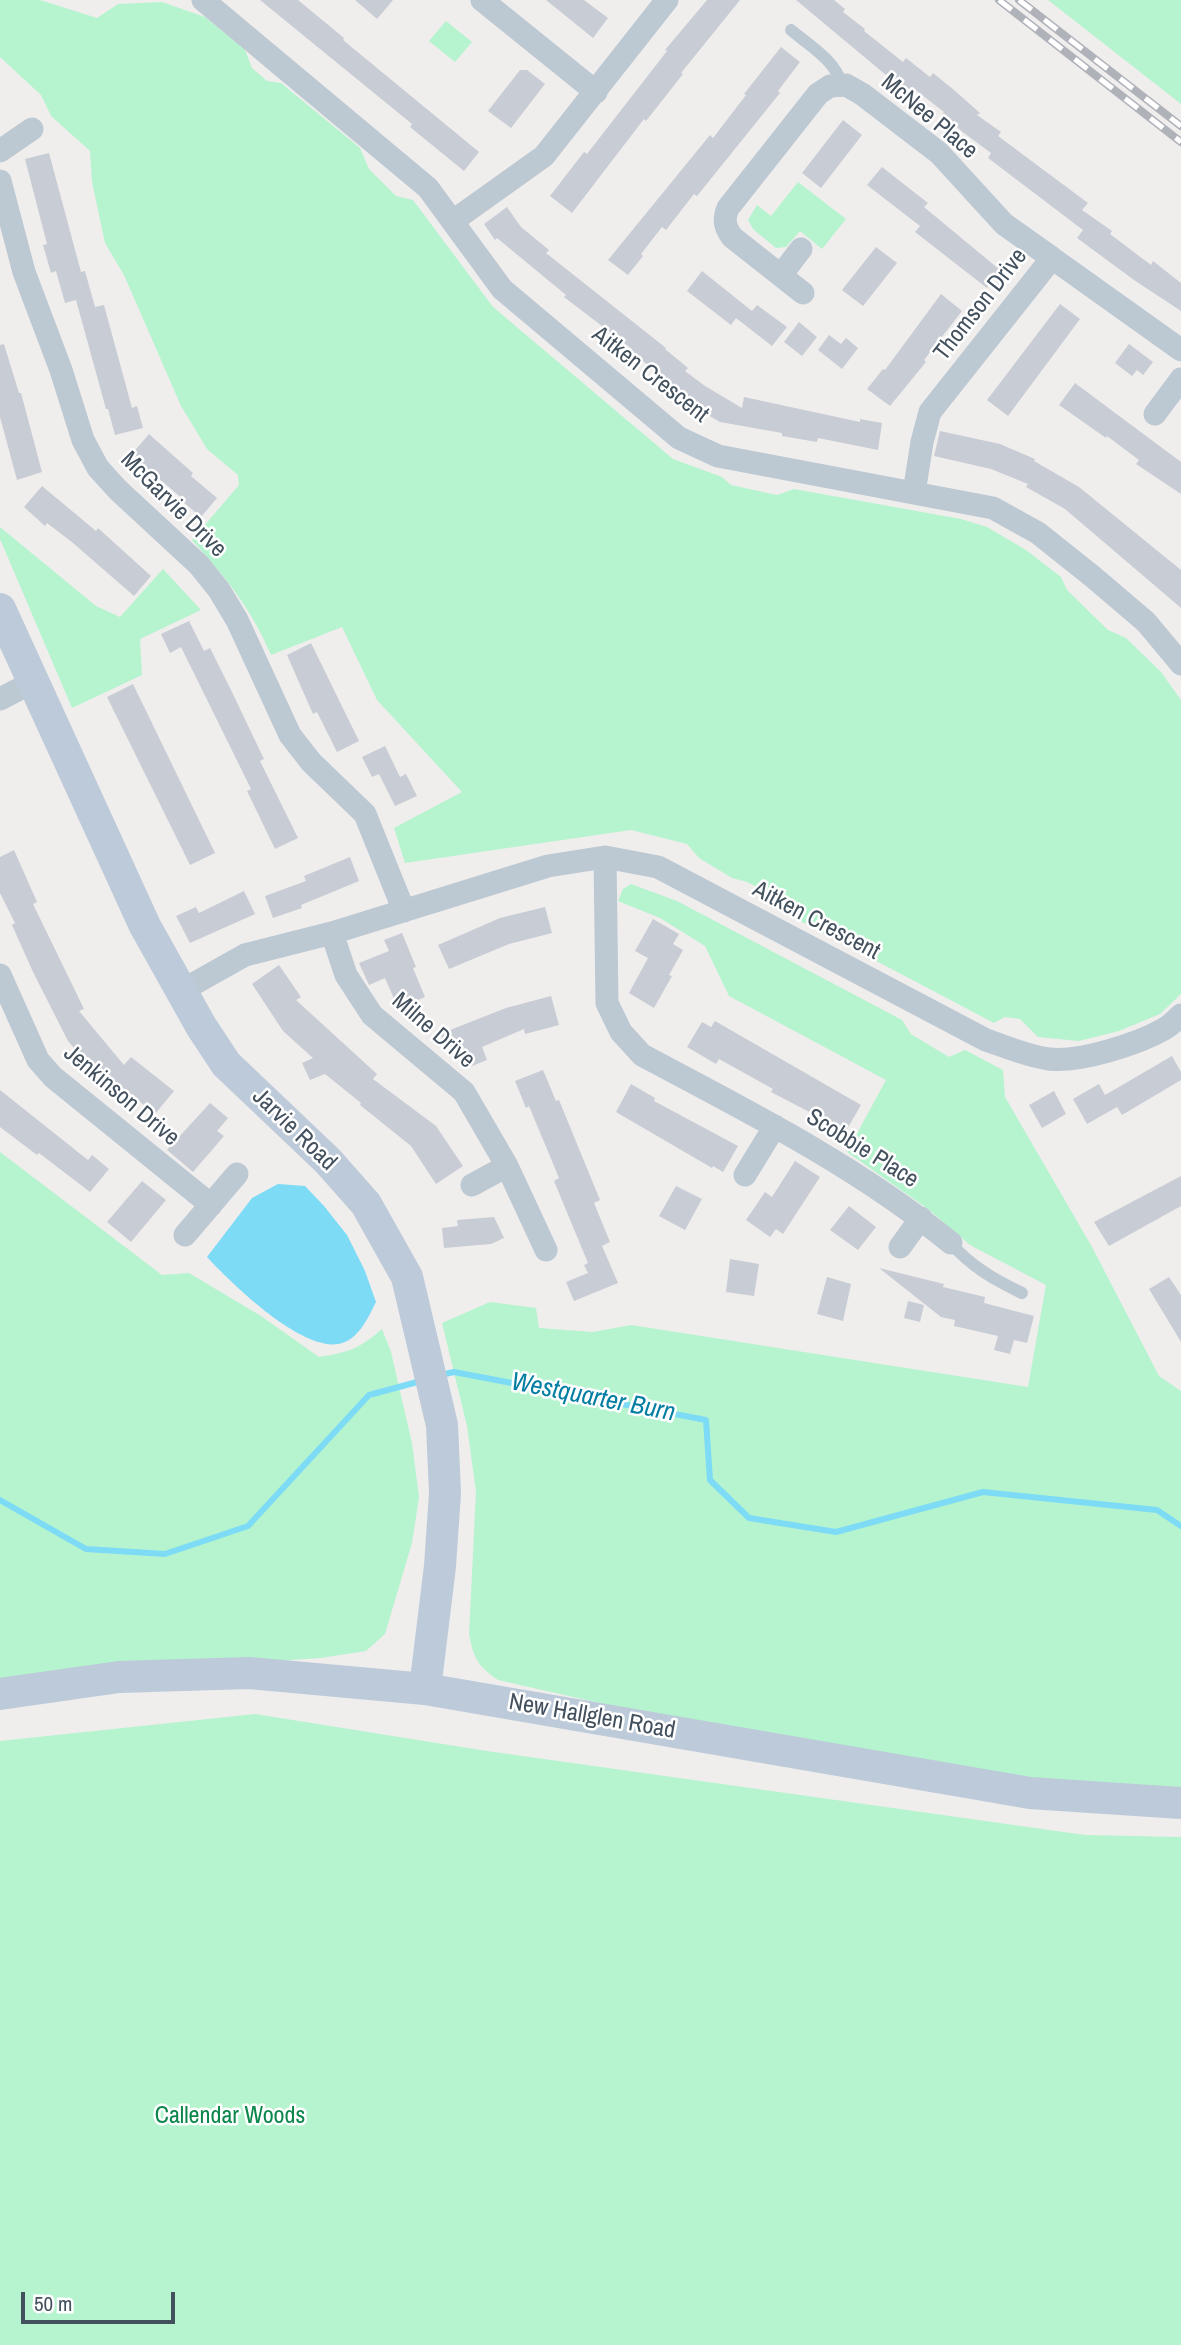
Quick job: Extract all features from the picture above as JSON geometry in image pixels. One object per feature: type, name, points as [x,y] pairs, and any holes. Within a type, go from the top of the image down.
[{"type":"street","name":"Aitken Crescent","points":[[203,0],[428,188],[502,289],[678,438],[718,456],[993,508],[1038,533],[1146,621],[1179,658]]},
{"type":"street","points":[[482,0],[596,92]]},
{"type":"street","points":[[453,221],[544,156],[667,0]]},
{"type":"street","name":"McNee Place","points":[[803,293],[732,237],[724,218],[728,208],[818,94],[830,86],[846,85],[862,94],[939,153],[1004,223],[1052,258]]},
{"type":"street","points":[[0,151],[33,129]]},
{"type":"street","name":"McGarvie Drive","points":[[0,181],[24,272],[61,370],[83,440],[98,468],[118,490],[200,565],[219,590],[237,620],[290,735],[311,762],[365,814],[404,911]]},
{"type":"street","points":[[781,275],[801,249]]},
{"type":"street","name":"Thomson Drive","points":[[914,493],[930,412],[1052,258],[1181,350]]},
{"type":"street","points":[[1155,414],[1181,379]]},
{"type":"street","name":"Jarvie Road","points":[[0,609],[145,926],[181,991],[226,1064],[328,1161],[366,1204],[407,1277],[443,1424],[445,1493],[442,1542],[425,1689]]},
{"type":"street","points":[[0,699],[33,682]]},
{"type":"street","name":"Aitken Crescent","points":[[181,991],[245,955],[332,933],[548,866],[605,857],[658,867],[986,1040],[1021,1053],[1052,1059],[1093,1055],[1131,1044],[1165,1029],[1181,1016]]},
{"type":"street","name":"Scobbie Place","points":[[605,857],[607,1003],[621,1032],[642,1055],[846,1167],[921,1218],[951,1243]]},
{"type":"street","name":"Milne Drive","points":[[332,933],[346,975],[372,1015],[464,1092],[507,1166],[546,1250]]},
{"type":"street","name":"Jenkinson Drive","points":[[0,975],[38,1059],[53,1077],[211,1205]]},
{"type":"street","name":"Scobbie Place","points":[[746,1175],[775,1126]]},
{"type":"street","points":[[471,1185],[507,1166]]},
{"type":"street","points":[[185,1235],[237,1174]]},
{"type":"street","name":"Scobbie Place","points":[[900,1247],[921,1218]]},
{"type":"street","name":"New Hallglen Road","points":[[0,1694],[119,1677],[248,1673],[425,1689],[1030,1793],[1181,1803]]},
{"type":"lane","points":[[791,30],[831,62],[842,85]]},
{"type":"lane","name":"Scobbie Place","points":[[951,1243],[963,1257],[985,1273],[1022,1293]]},
{"type":"green space","points":[[0,0],[40,0],[97,18],[118,4],[162,2],[205,17],[245,50],[252,68],[267,81],[281,83],[360,148],[369,169],[396,196],[413,200],[493,307],[673,459],[722,477],[731,485],[777,495],[794,489],[961,519],[987,527],[1026,550],[1061,577],[1067,590],[1108,630],[1126,638],[1161,672],[1181,700],[1181,994],[1160,1014],[1119,1031],[1079,1041],[1038,1037],[1020,1019],[1005,1017],[994,1023],[793,917],[781,899],[747,882],[732,878],[699,858],[687,844],[631,830],[405,863],[394,828],[462,792],[377,700],[342,627],[271,655],[237,594],[192,540],[239,485],[238,475],[207,449],[181,406],[124,275],[105,243],[92,182],[90,151],[51,116],[41,95],[0,57]]},
{"type":"green space","points":[[1048,0],[1181,0],[1181,104]]},
{"type":"green space","points":[[446,21],[472,42],[455,62],[429,41]]},
{"type":"green space","points":[[798,182],[846,219],[822,249],[800,231],[786,247],[776,248],[753,229],[748,220],[757,205],[771,216]]},
{"type":"green space","points":[[0,527],[96,606],[120,617],[163,569],[201,610],[140,639],[142,675],[72,708],[0,539]]},
{"type":"green space","points":[[631,884],[677,901],[902,1020],[911,1034],[949,1057],[965,1050],[1003,1070],[1005,1097],[1092,1247],[1159,1376],[1181,1391],[1181,1793],[1090,1789],[763,1740],[498,1680],[477,1661],[469,1634],[476,1492],[467,1426],[442,1323],[490,1302],[536,1308],[539,1328],[593,1332],[631,1325],[1028,1387],[1046,1285],[970,1245],[928,1209],[847,1152],[886,1080],[729,996],[705,946],[660,918],[618,901],[623,889]]},
{"type":"green space","points":[[0,1152],[162,1275],[189,1273],[261,1316],[319,1357],[353,1349],[382,1329],[391,1352],[412,1443],[419,1497],[412,1543],[385,1634],[366,1651],[320,1658],[0,1679]]},
{"type":"green space","name":"Callendar Woods","points":[[255,1714],[487,1751],[1085,1835],[1181,1837],[1181,2345],[0,2345],[0,1741]]},
{"type":"water","points":[[278,1184],[305,1186],[347,1235],[365,1271],[376,1302],[362,1328],[345,1342],[322,1343],[286,1326],[249,1298],[207,1257],[252,1198]]},
{"type":"building","points":[[260,0],[298,0],[479,152],[464,171],[410,127],[412,124]]},
{"type":"building","points":[[355,0],[393,0],[377,19]]},
{"type":"building","points":[[546,0],[584,0],[608,18],[593,38]]},
{"type":"building","points":[[707,0],[740,0],[572,213],[550,196],[584,152],[587,154],[667,51],[665,50]]},
{"type":"building","points":[[796,0],[834,0],[845,9],[843,12],[865,29],[864,31],[903,62],[906,58],[930,77],[933,73],[980,113],[977,115],[1001,132],[998,136],[1088,203],[1082,210],[1112,231],[1110,234],[1151,265],[1153,261],[1181,283],[1181,311],[1077,238],[1083,230],[988,158],[991,153],[942,114],[944,112],[913,88],[911,91],[888,73],[886,75]]},
{"type":"building","points":[[781,47],[800,62],[778,91],[780,93],[697,196],[694,194],[666,230],[662,227],[628,275],[608,260],[710,135],[713,138]]},
{"type":"building","points":[[520,70],[527,70],[545,84],[511,128],[488,111]]},
{"type":"building","points":[[843,120],[862,135],[821,188],[802,173]]},
{"type":"building","points":[[49,153],[81,272],[85,271],[95,307],[104,305],[132,408],[137,406],[143,428],[115,435],[76,300],[65,303],[56,271],[51,273],[43,245],[47,244],[25,159]]},
{"type":"building","points":[[882,167],[928,203],[924,207],[1000,270],[987,288],[915,232],[920,226],[867,185]]},
{"type":"building","points":[[507,207],[521,227],[549,250],[546,253],[666,348],[688,368],[685,371],[705,386],[742,408],[744,397],[860,422],[860,419],[882,423],[878,450],[818,438],[817,442],[782,436],[782,433],[720,422],[701,411],[673,386],[671,389],[653,374],[655,371],[631,351],[632,349],[564,297],[566,295],[497,238],[495,240],[484,224]]},
{"type":"building","points":[[876,247],[897,263],[863,306],[842,290]]},
{"type":"building","points":[[702,271],[752,311],[757,305],[787,327],[772,346],[736,318],[731,325],[687,291]]},
{"type":"building","points":[[941,294],[962,311],[924,360],[926,362],[890,406],[867,389],[883,369],[885,370]]},
{"type":"building","points":[[1060,304],[1080,319],[1008,416],[987,400]]},
{"type":"building","points":[[799,322],[817,337],[802,356],[784,342]]},
{"type":"building","points":[[829,335],[841,344],[846,338],[858,348],[842,369],[818,350]]},
{"type":"building","points":[[4,344],[21,393],[42,472],[17,480],[0,417],[0,345]]},
{"type":"building","points":[[1129,344],[1153,362],[1143,375],[1137,370],[1132,376],[1115,363]]},
{"type":"building","points":[[1075,383],[1181,462],[1181,494],[1136,464],[1139,460],[1107,436],[1106,438],[1059,405]]},
{"type":"building","points":[[940,431],[1000,444],[1035,459],[1034,461],[1079,487],[1181,570],[1181,608],[1065,509],[1026,487],[1028,484],[991,469],[934,456]]},
{"type":"building","points":[[149,434],[217,498],[201,517],[131,455]]},
{"type":"building","points":[[42,486],[96,531],[98,528],[151,576],[134,596],[73,543],[47,523],[45,526],[24,507]]},
{"type":"building","points":[[189,621],[204,651],[210,648],[264,759],[260,761],[298,838],[275,849],[247,791],[251,789],[181,647],[170,653],[161,634]]},
{"type":"building","points":[[311,643],[359,741],[337,752],[317,712],[313,714],[287,655]]},
{"type":"building","points":[[133,684],[215,853],[190,865],[107,697]]},
{"type":"building","points":[[385,746],[400,777],[406,774],[417,796],[395,806],[379,774],[372,777],[362,757]]},
{"type":"building","points":[[14,850],[37,902],[33,904],[84,1009],[79,1011],[124,1065],[131,1057],[174,1091],[155,1114],[102,1071],[97,1075],[68,1041],[33,972],[12,925],[15,923],[0,893],[0,857]]},
{"type":"building","points":[[350,857],[359,881],[301,905],[302,908],[273,918],[265,896],[306,881],[304,876]]},
{"type":"building","points":[[244,891],[255,914],[190,943],[176,916],[196,907],[199,913]]},
{"type":"building","points":[[545,907],[552,933],[509,944],[449,969],[438,945],[500,918]]},
{"type":"building","points":[[653,919],[679,934],[673,944],[683,950],[654,1008],[629,993],[648,958],[635,951]]},
{"type":"building","points":[[402,933],[425,997],[398,1008],[385,978],[369,985],[359,963],[389,951],[384,940]]},
{"type":"building","points":[[279,965],[301,997],[296,1000],[377,1074],[373,1079],[436,1126],[463,1166],[436,1184],[411,1146],[360,1105],[361,1103],[325,1074],[310,1080],[302,1063],[313,1058],[283,1031],[252,984]]},
{"type":"building","points":[[551,996],[559,1025],[525,1034],[524,1029],[482,1047],[487,1060],[467,1068],[460,1052],[450,1057],[440,1034],[506,1008]]},
{"type":"building","points":[[715,1021],[861,1105],[846,1131],[771,1092],[773,1089],[719,1059],[716,1064],[687,1047],[702,1022],[711,1027]]},
{"type":"building","points":[[1172,1056],[1181,1072],[1181,1080],[1122,1115],[1117,1107],[1087,1124],[1073,1099],[1099,1084],[1105,1095]]},
{"type":"building","points":[[543,1070],[556,1101],[559,1100],[600,1200],[594,1203],[610,1242],[602,1246],[618,1283],[574,1301],[566,1282],[588,1273],[584,1265],[588,1263],[554,1181],[559,1178],[529,1106],[526,1108],[515,1081]]},
{"type":"building","points":[[631,1084],[655,1098],[654,1101],[738,1146],[723,1172],[616,1112]]},
{"type":"building","points":[[0,1090],[88,1160],[92,1155],[109,1169],[90,1192],[0,1127]]},
{"type":"building","points":[[1054,1091],[1066,1114],[1042,1128],[1029,1105]]},
{"type":"building","points":[[210,1103],[228,1118],[217,1131],[224,1136],[193,1172],[167,1150]]},
{"type":"building","points":[[795,1161],[820,1177],[783,1234],[776,1229],[770,1237],[746,1220],[765,1192],[772,1197]]},
{"type":"building","points":[[1181,1176],[1181,1206],[1109,1246],[1094,1222]]},
{"type":"building","points":[[142,1181],[166,1200],[131,1242],[107,1222]]},
{"type":"building","points":[[676,1186],[702,1199],[685,1230],[659,1216]]},
{"type":"building","points":[[849,1206],[876,1227],[858,1250],[830,1230]]},
{"type":"building","points":[[494,1217],[504,1238],[491,1244],[444,1248],[442,1228],[458,1226],[457,1220]]},
{"type":"building","points":[[730,1259],[759,1264],[754,1296],[726,1292]]},
{"type":"building","points":[[879,1268],[944,1284],[943,1287],[985,1297],[984,1303],[1034,1316],[1027,1343],[1014,1340],[1010,1354],[994,1350],[998,1336],[954,1326],[955,1320],[941,1317]]},
{"type":"building","points":[[827,1277],[851,1284],[843,1321],[817,1314]]},
{"type":"building","points":[[1169,1277],[1181,1295],[1181,1342],[1149,1289]]},
{"type":"building","points":[[908,1301],[924,1305],[920,1322],[904,1318]]},
{"type":"waterway","name":"Westquarter Burn","points":[[441,1375],[454,1372],[706,1420],[710,1480],[749,1518],[836,1532],[983,1492],[1157,1510],[1181,1526]]},
{"type":"waterway","name":"Westquarter Burn","points":[[0,1500],[86,1549],[165,1554],[248,1526],[369,1395],[421,1381]]},
{"type":"railway","points":[[999,0],[1181,142]]},
{"type":"railway","points":[[1019,0],[1181,126]]}]
